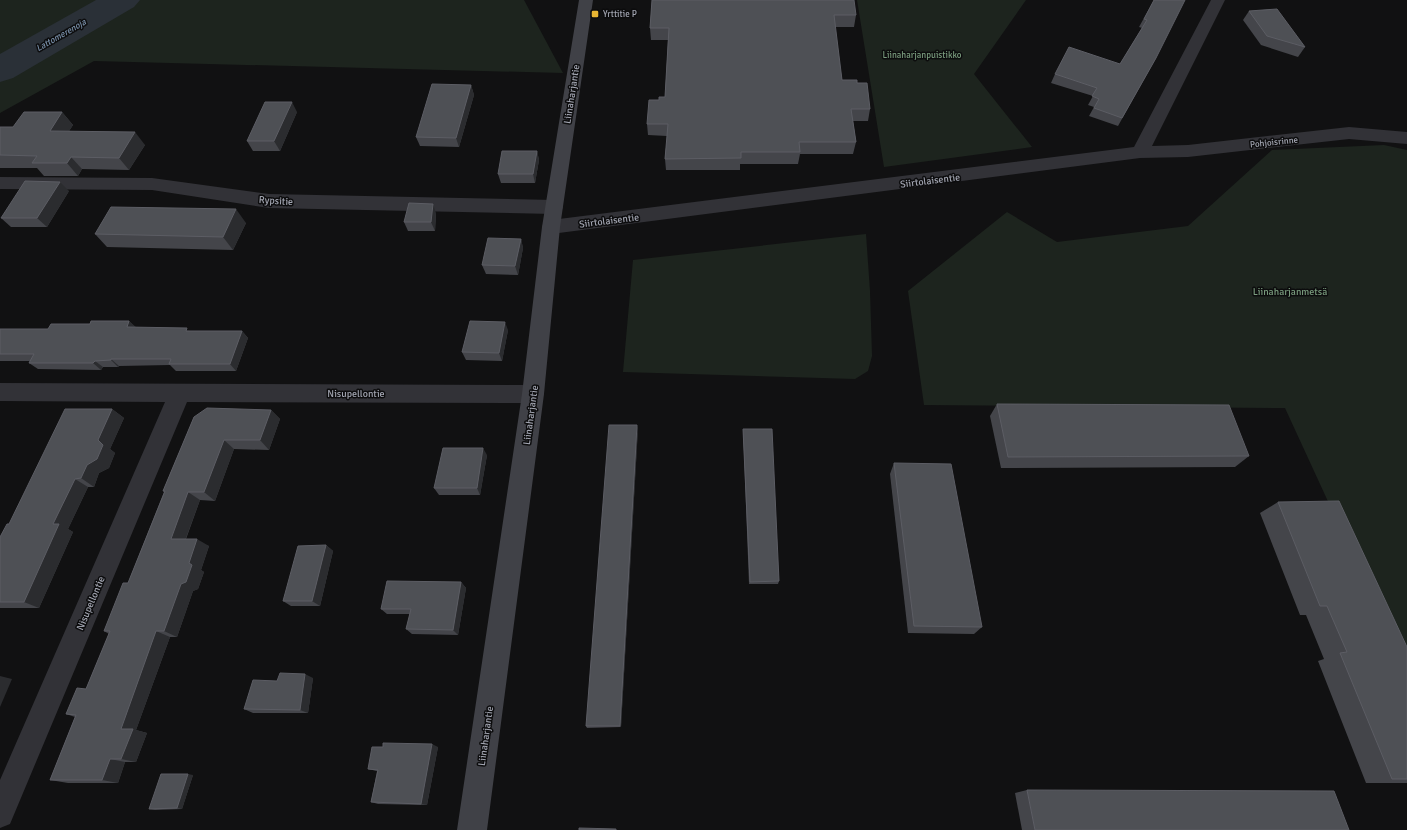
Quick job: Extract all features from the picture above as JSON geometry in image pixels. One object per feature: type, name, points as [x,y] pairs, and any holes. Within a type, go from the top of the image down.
[{"type":"main road","name":"Liinaharjantie","points":[[472,830],[533,394],[552,217],[586,0]]},
{"type":"street","points":[[1140,152],[1218,0]]},
{"type":"street","name":"Pohjoisrinne","points":[[1140,152],[1188,151],[1349,133],[1407,138]]},
{"type":"street","name":"Siirtolaisentie","points":[[552,217],[992,172],[1140,152]]},
{"type":"street","name":"Rypsitie","points":[[0,183],[152,184],[268,201],[552,217]]},
{"type":"street","name":"Nisupellontie","points":[[0,392],[533,394]]},
{"type":"street","name":"Nisupellontie","points":[[0,814],[180,393]]},
{"type":"green space","points":[[0,0],[524,0],[563,73],[94,61],[0,113]]},
{"type":"green space","name":"Liinaharjanpuistikko","points":[[857,0],[1026,0],[974,74],[1032,147],[884,167]]},
{"type":"green space","name":"Liinaharjanmetsä","points":[[1384,145],[1407,150],[1407,673],[1285,408],[924,405],[908,291],[1007,212],[1057,242],[1188,226],[1272,150]]},
{"type":"green space","points":[[866,234],[872,356],[868,371],[855,379],[623,372],[633,260]]},
{"type":"building","points":[[652,0],[854,0],[856,15],[834,15],[842,80],[857,80],[857,83],[867,83],[870,109],[851,109],[856,142],[799,142],[800,152],[741,152],[741,158],[665,159],[668,124],[647,124],[649,100],[659,100],[659,97],[665,97],[669,28],[650,28]]},
{"type":"building","points":[[1154,0],[1185,0],[1156,58],[1122,118],[1094,108],[1099,99],[1092,96],[1097,88],[1055,74],[1069,47],[1120,64],[1147,20],[1144,19]]},
{"type":"building","points":[[1277,9],[1305,47],[1267,36],[1249,11]]},
{"type":"building","points":[[432,84],[471,85],[456,138],[416,137]]},
{"type":"building","points":[[265,102],[292,102],[274,141],[247,141]]},
{"type":"building","points":[[24,112],[62,112],[50,131],[135,132],[119,158],[71,157],[67,163],[32,163],[37,156],[0,155],[0,127],[13,127]]},
{"type":"building","points":[[502,151],[537,151],[533,174],[498,174]]},
{"type":"building","points":[[25,181],[60,182],[37,218],[1,218]]},
{"type":"building","points":[[409,203],[433,204],[431,222],[404,222]]},
{"type":"building","points":[[111,207],[236,209],[223,237],[95,234]]},
{"type":"building","points":[[488,238],[521,239],[515,266],[482,265]]},
{"type":"building","points":[[91,321],[129,321],[127,327],[187,328],[186,331],[242,331],[230,364],[169,364],[171,359],[111,359],[95,361],[93,363],[29,363],[34,354],[0,354],[0,329],[48,329],[51,324],[90,324]]},
{"type":"building","points":[[470,321],[505,322],[499,353],[462,352]]},
{"type":"building","points":[[997,404],[1229,405],[1249,456],[1008,457]]},
{"type":"building","points":[[207,408],[271,410],[260,440],[224,440],[204,492],[188,492],[171,539],[197,539],[189,563],[192,565],[186,582],[181,584],[164,631],[156,631],[121,729],[133,729],[121,759],[110,759],[102,780],[50,780],[76,715],[66,714],[77,688],[86,689],[110,631],[104,631],[123,583],[128,583],[165,491],[163,491],[194,417]]},
{"type":"building","points":[[65,409],[112,409],[98,440],[103,445],[97,459],[87,465],[81,478],[75,479],[53,524],[59,524],[24,602],[0,602],[0,537],[7,524],[9,524]]},
{"type":"building","points":[[609,425],[637,425],[620,726],[586,726]]},
{"type":"building","points":[[743,429],[772,429],[779,581],[750,582]]},
{"type":"building","points":[[443,448],[483,448],[477,488],[434,488]]},
{"type":"building","points":[[894,463],[951,464],[982,627],[914,626]]},
{"type":"building","points":[[1339,501],[1407,647],[1407,779],[1392,779],[1340,653],[1347,652],[1327,606],[1320,606],[1278,502]]},
{"type":"building","points":[[326,545],[312,601],[283,601],[298,546]]},
{"type":"building","points":[[387,581],[461,582],[453,630],[406,629],[411,609],[381,609]]},
{"type":"building","points":[[280,673],[305,674],[300,710],[244,709],[253,680],[277,681]]},
{"type":"building","points":[[383,743],[432,744],[421,804],[371,802],[378,770],[368,769],[372,747],[383,747]]},
{"type":"building","points":[[161,774],[188,774],[177,808],[149,809]]},
{"type":"building","points":[[1027,790],[1334,791],[1349,830],[1035,830]]},
{"type":"building","points":[[579,828],[616,829],[616,830],[579,830]]},
{"type":"waterway","name":"Lattomerenoja","points":[[0,70],[122,0]]},
{"type":"place","name":"Yrttitie P","points":[[595,14]]}]
